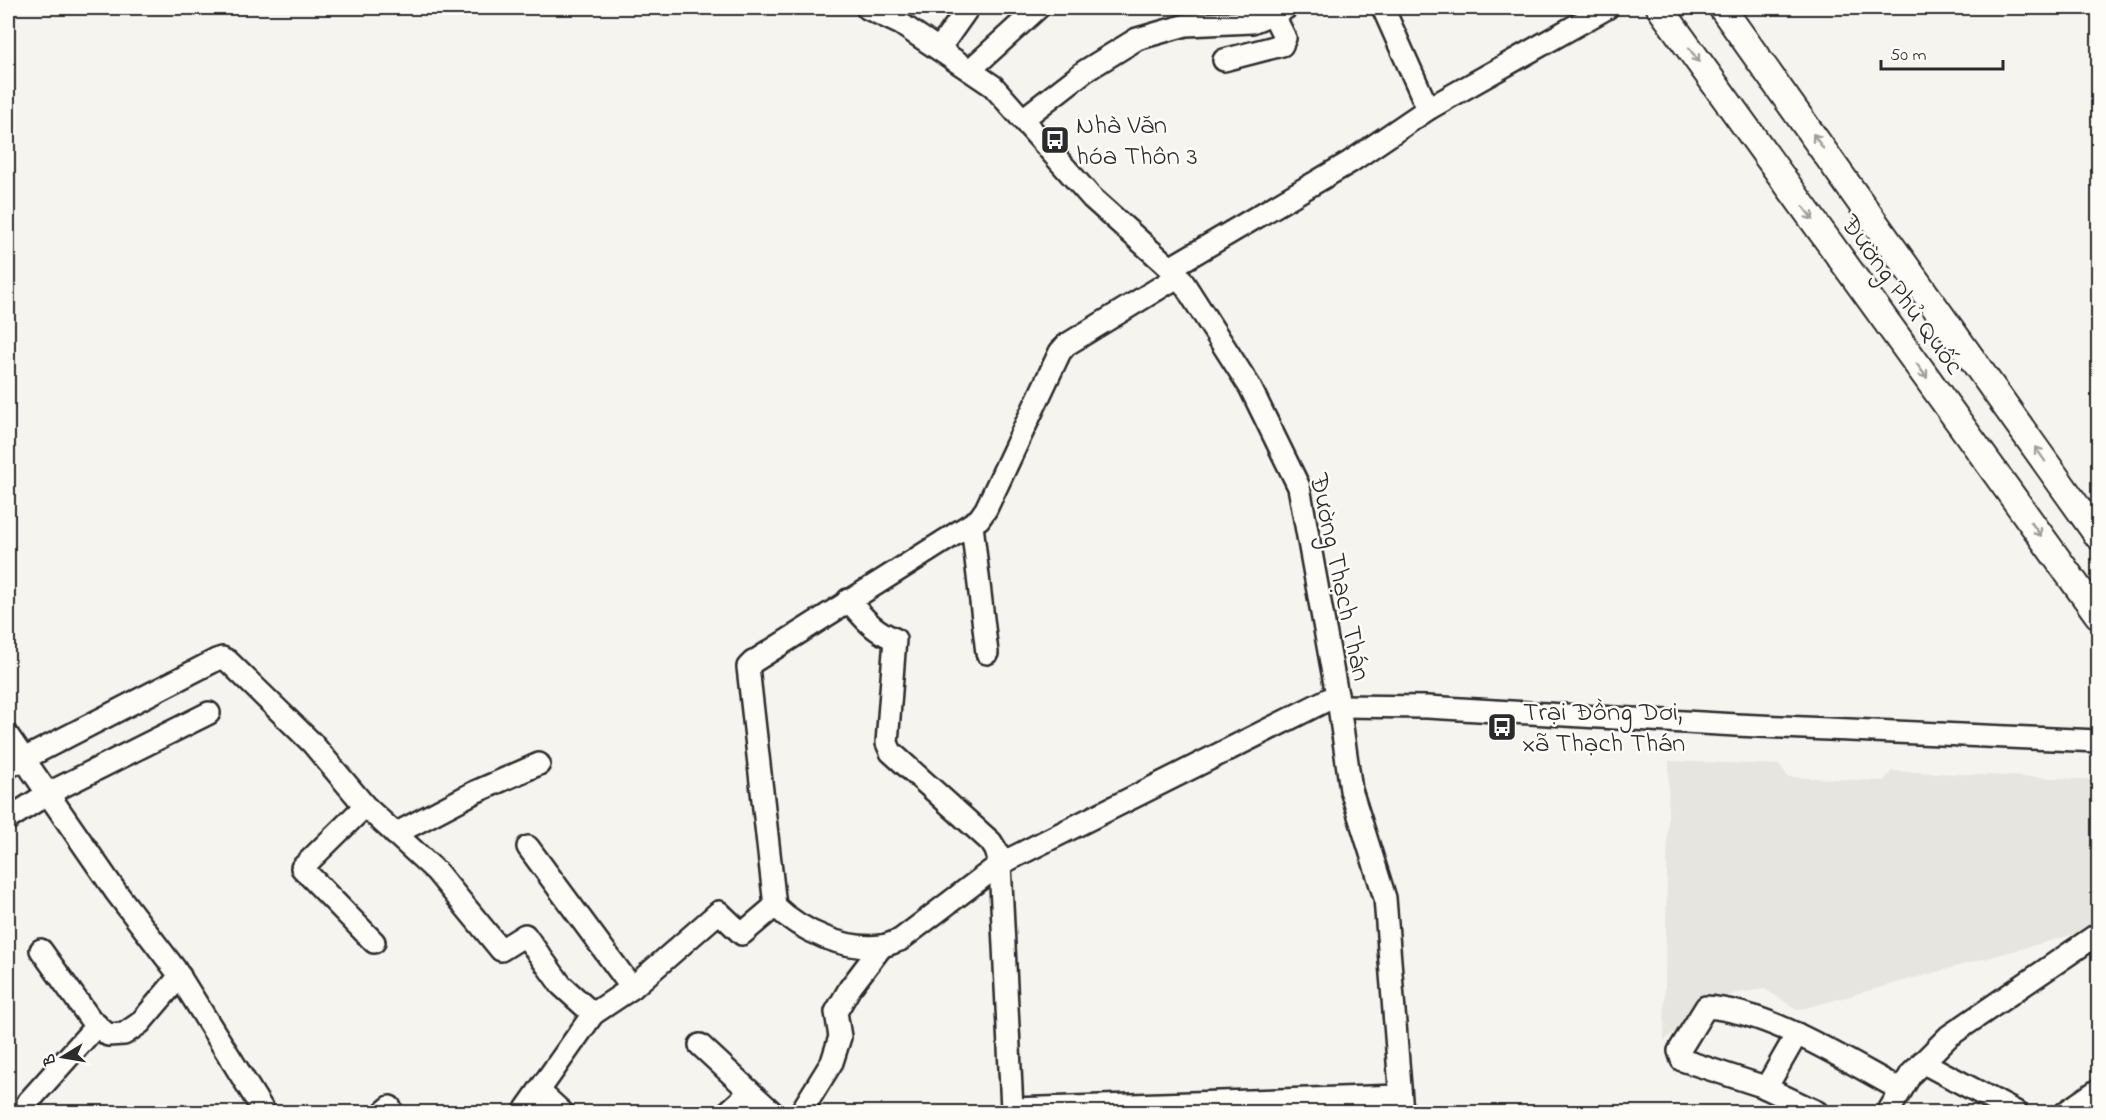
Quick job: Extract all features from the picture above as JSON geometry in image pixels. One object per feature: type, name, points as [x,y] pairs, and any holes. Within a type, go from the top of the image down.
[{"type":"main road","name":"Đường Phủ Quốc","points":[[1660,8],[2098,615]]},
{"type":"main road","name":"Đường Phủ Quốc","points":[[1722,8],[2098,536]]},
{"type":"street","name":"Đường Thạch Thán","points":[[867,8],[901,24],[993,86],[1092,198],[1174,272],[1250,387],[1299,487],[1338,701],[1351,790],[1385,898],[1401,1104]]},
{"type":"street","points":[[939,49],[968,8]]},
{"type":"street","points":[[970,70],[1038,8]]},
{"type":"street","points":[[1383,8],[1428,109]]},
{"type":"street","points":[[1606,8],[1428,109],[1350,162],[1174,272],[1066,345],[1060,352],[986,509],[972,525],[849,600],[748,667],[775,906],[790,920],[817,934],[847,944],[882,946],[900,940],[1000,864],[1338,701],[1736,725],[2098,741]]},
{"type":"street","points":[[1023,120],[1085,71],[1137,39],[1186,25],[1252,22],[1279,11],[1284,38],[1282,45],[1224,60]]},
{"type":"street","points":[[972,525],[987,653]]},
{"type":"street","points":[[849,600],[880,633],[895,639],[887,742],[891,752],[991,842],[996,850],[1000,864],[1012,1109],[1401,1104]]},
{"type":"street","points":[[16,763],[222,658],[228,661],[312,743],[365,806],[436,871],[501,950],[525,934],[561,985],[593,1014]]},
{"type":"street","points":[[8,819],[47,794],[209,713]]},
{"type":"street","points":[[8,736],[16,763],[47,794],[116,892],[180,976],[264,1113]]},
{"type":"street","points":[[395,834],[475,792],[539,764]]},
{"type":"street","points":[[365,806],[302,868],[374,942]]},
{"type":"street","points":[[528,847],[632,988]]},
{"type":"street","points":[[526,1109],[593,1014],[632,988],[719,912],[742,934],[775,906]]},
{"type":"street","points":[[1888,1113],[1911,1074],[1949,1036],[2098,934]]},
{"type":"street","points":[[801,1113],[832,1062],[840,1037],[836,1012],[850,987],[882,946]]},
{"type":"street","points":[[41,950],[91,1020],[108,1035],[124,1034],[140,1023],[180,976]]},
{"type":"street","points":[[1817,1113],[1766,1088],[1682,1060],[1679,1051],[1706,1007],[1724,1008],[1797,1034],[1901,1090]]},
{"type":"street","points":[[28,1102],[97,1025]]},
{"type":"street","points":[[1766,1088],[1797,1034]]},
{"type":"street","points":[[700,1045],[772,1113]]},
{"type":"street","points":[[1922,1062],[2016,1113]]},
{"type":"street","points":[[1670,1070],[1750,1093],[1786,1113]]},
{"type":"street","points":[[2066,1113],[2098,1090]]},
{"type":"street","points":[[539,1091],[562,1113]]},
{"type":"street","points":[[728,1113],[749,1093]]},
{"type":"shaded area","points":[[1669,761],[1780,765],[1788,777],[1884,781],[1892,771],[2098,780],[2098,896],[2092,921],[2075,934],[1798,1010],[1765,989],[1736,993],[1699,1010],[1664,1041]]},
{"type":"place","name":"Nhà Văn hóa Thôn 3","points":[[1055,140]]},
{"type":"place","name":"Trại Đồng Dơi, xã Thạch Thán","points":[[1502,727]]}]
